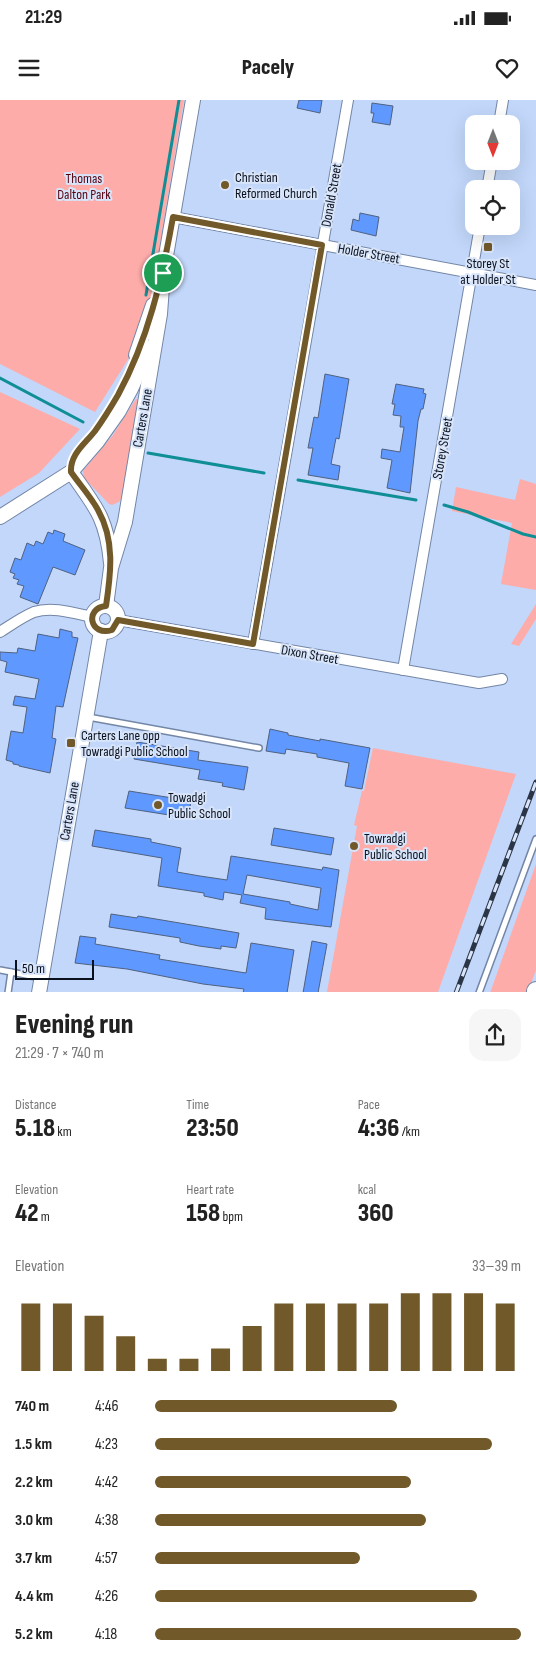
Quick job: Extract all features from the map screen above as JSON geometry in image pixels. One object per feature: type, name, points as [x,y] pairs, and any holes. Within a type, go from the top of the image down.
[{"type":"main road","name":"Carters Lane","points":[[106,606],[111,568],[122,536],[128,502],[158,325],[163,273],[193,100]]},
{"type":"main road","points":[[71,472],[74,455],[96,430],[110,409],[132,365],[143,341],[163,273]]},
{"type":"main road","name":"Carters Lane","points":[[0,517],[71,472],[108,427],[131,389],[158,325]]},
{"type":"main road","name":"Carters Lane","points":[[71,472],[108,511],[104,521],[108,536],[111,568]]},
{"type":"main road","points":[[108,511],[123,508],[128,502]]},
{"type":"main road","points":[[106,606],[114,609],[118,620],[112,630],[101,631],[94,625],[92,617],[98,608],[106,606]]},
{"type":"main road","name":"Carters Lane","points":[[40,992],[101,631]]},
{"type":"street","name":"Donald Street","points":[[253,644],[348,100]]},
{"type":"street","points":[[500,115],[503,100]]},
{"type":"street","name":"Holder Street","points":[[173,217],[536,285]]},
{"type":"street","name":"Storey Street","points":[[404,670],[478,235]]},
{"type":"street","points":[[0,632],[30,614],[46,610],[92,617]]},
{"type":"street","name":"Dixon Street","points":[[118,620],[479,683],[502,679]]},
{"type":"lane","points":[[85,717],[259,748]]},
{"type":"lane","points":[[479,992],[536,839]]},
{"type":"lane","points":[[0,970],[42,978]]},
{"type":"lane","points":[[8,992],[11,972]]},
{"type":"green space","name":"Thomas Dalton Park","points":[[0,100],[184,100],[150,304],[134,350],[95,412],[0,364]]},
{"type":"green space","points":[[0,392],[80,429],[39,473],[0,497]]},
{"type":"green space","points":[[136,399],[139,400],[123,496],[119,502],[112,505],[84,478],[83,471],[113,435]]},
{"type":"green space","points":[[520,479],[536,484],[536,590],[501,584],[512,523],[452,511],[456,487],[515,500]]},
{"type":"green space","points":[[536,604],[536,619],[519,646],[511,644]]},
{"type":"green space","points":[[373,748],[516,774],[438,992],[327,992],[357,826],[354,825],[362,791],[364,791]]},
{"type":"green space","points":[[536,864],[536,970],[528,992],[490,992]]},
{"type":"building","points":[[299,100],[322,100],[320,113],[297,108]]},
{"type":"building","points":[[372,103],[393,106],[390,125],[372,122],[374,113],[371,113]]},
{"type":"building","points":[[360,213],[379,217],[376,236],[351,230],[353,219],[359,221]]},
{"type":"building","points":[[325,374],[349,379],[339,439],[336,438],[331,464],[340,466],[338,480],[308,475],[313,448],[308,448],[314,417],[318,418]]},
{"type":"building","points":[[396,384],[424,389],[423,393],[426,394],[418,421],[410,493],[387,488],[392,460],[381,458],[382,449],[400,452],[404,427],[400,427],[401,416],[393,415],[395,404],[392,404]]},
{"type":"building","points":[[54,530],[65,534],[63,541],[85,550],[75,575],[53,567],[38,604],[20,597],[24,586],[17,584],[19,580],[13,578],[15,574],[10,572],[15,558],[21,560],[27,543],[34,546],[36,541],[43,544],[48,532],[53,534]]},
{"type":"building","points":[[60,629],[72,632],[72,637],[78,638],[63,707],[56,706],[52,738],[56,739],[50,773],[19,766],[6,760],[11,731],[23,733],[27,707],[13,705],[15,696],[35,699],[39,679],[5,672],[7,662],[0,660],[0,652],[17,653],[18,648],[35,651],[38,634],[59,638]]},
{"type":"building","points":[[270,729],[288,733],[288,735],[370,748],[362,789],[345,786],[349,763],[317,757],[317,754],[286,749],[285,754],[266,751]]},
{"type":"building","points":[[137,742],[199,752],[198,760],[248,767],[244,790],[222,786],[223,783],[198,779],[200,770],[134,759]]},
{"type":"building","name":"Towadgi Public School","points":[[129,791],[191,801],[188,818],[125,808]]},
{"type":"building","points":[[274,828],[334,838],[331,855],[271,845]]},
{"type":"building","points":[[95,830],[151,839],[151,842],[181,848],[177,872],[227,880],[231,856],[322,870],[323,867],[339,870],[331,927],[265,919],[266,908],[240,903],[242,895],[224,892],[223,900],[204,896],[204,893],[158,886],[162,858],[92,846]],"holes":[[[247,875],[321,888],[318,910],[290,904],[290,902],[243,894]]]},
{"type":"building","points":[[111,914],[137,918],[138,916],[239,933],[236,948],[221,946],[221,949],[199,946],[180,942],[180,938],[109,927]]},
{"type":"building","points":[[80,936],[96,938],[95,944],[160,955],[159,959],[246,973],[251,943],[294,950],[287,992],[243,992],[244,989],[203,984],[127,969],[75,963]]},
{"type":"building","points":[[312,941],[327,944],[318,992],[303,992]]},
{"type":"waterway","points":[[146,295],[179,100]]},
{"type":"waterway","points":[[0,378],[83,422]]},
{"type":"waterway","points":[[148,453],[264,473]]},
{"type":"waterway","points":[[298,480],[416,500]]},
{"type":"waterway","points":[[444,505],[536,537]]},
{"type":"railway","points":[[456,992],[536,782]]},
{"type":"place","name":"Christian Reformed Church","points":[[225,185]]},
{"type":"place","name":"Storey St at Holder St","points":[[488,247]]},
{"type":"place","name":"Carters Lane opp Towradgi Public School","points":[[71,743]]},
{"type":"place","name":"Towadgi Public School","points":[[158,805]]},
{"type":"place","name":"Towradgi Public School","points":[[354,846]]},
{"type":"route","points":[[173,217],[322,245],[253,644],[118,620],[112,630],[101,631],[92,622],[95,610],[106,606],[111,568],[110,552],[104,521],[98,509],[71,472],[72,461],[74,455],[96,430],[118,395],[143,341],[163,273],[173,217]]}]
